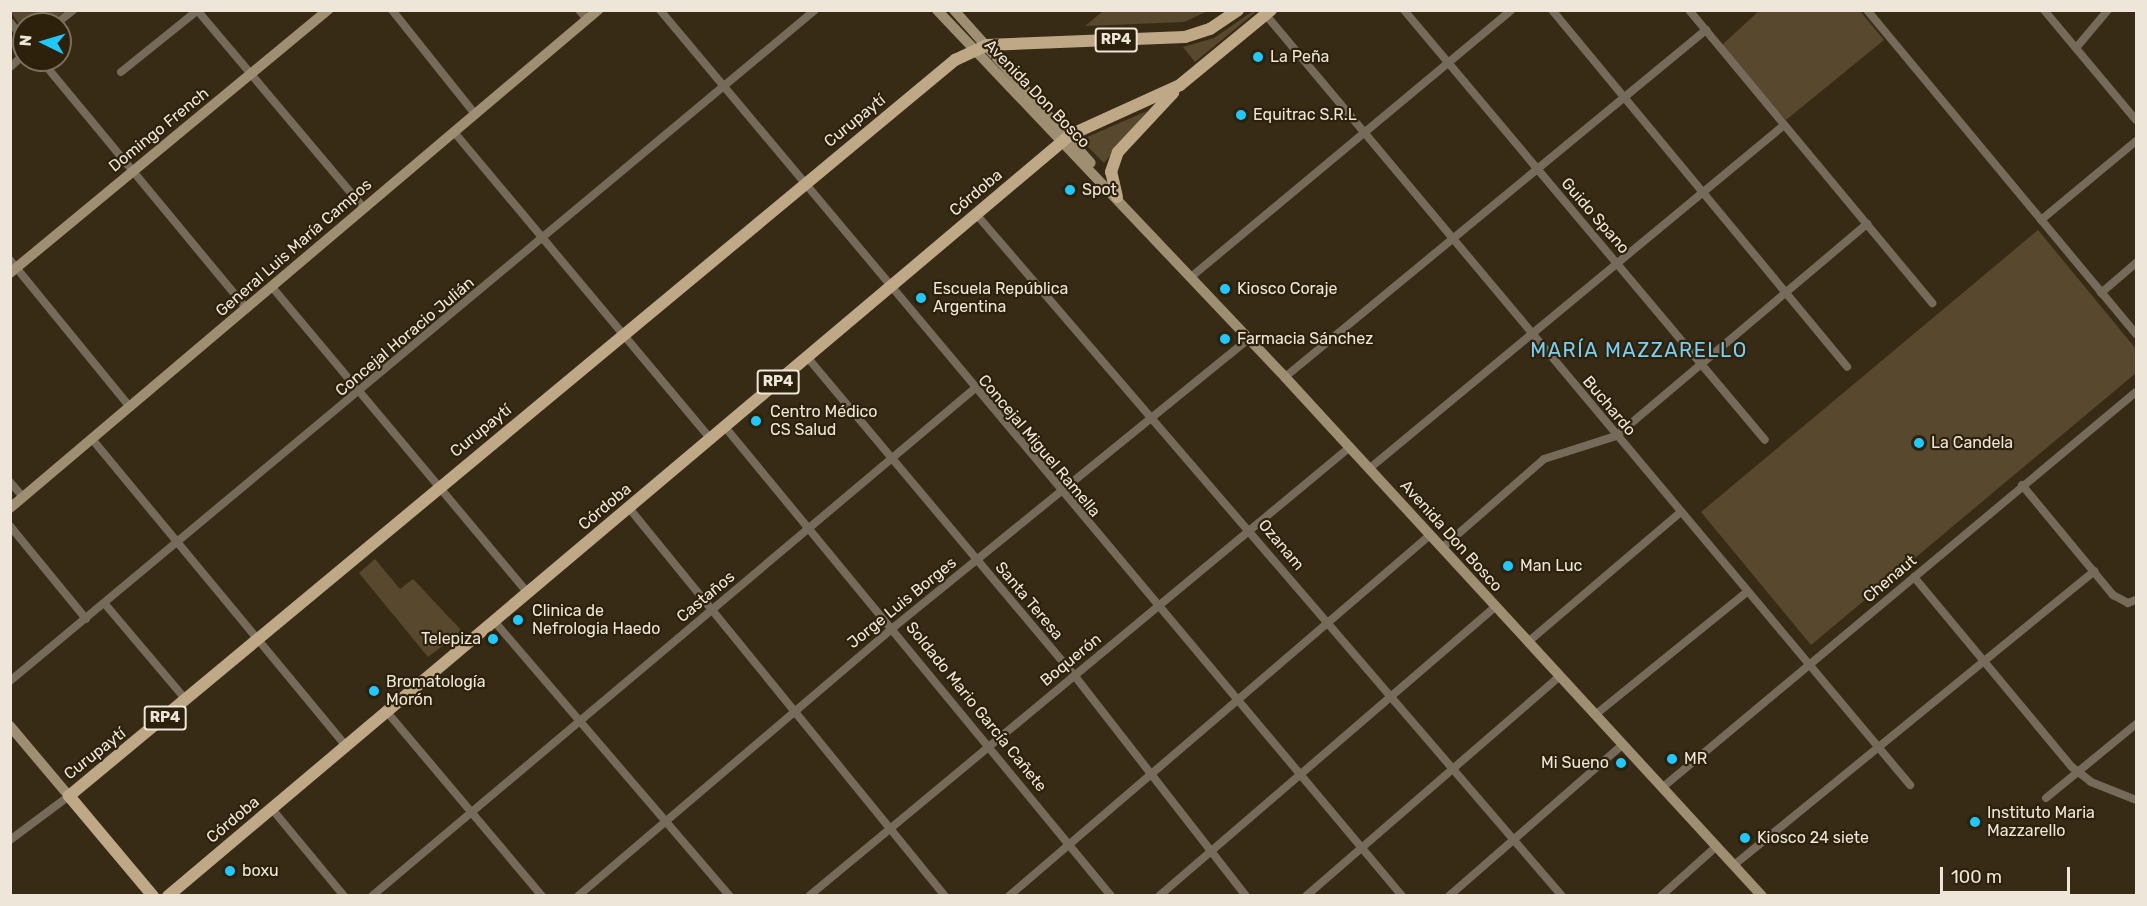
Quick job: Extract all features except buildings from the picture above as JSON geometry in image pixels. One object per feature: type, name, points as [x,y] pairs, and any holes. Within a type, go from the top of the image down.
[{"type":"main road","name":"Domingo French","points":[[13,267],[250,76],[328,10]]},
{"type":"main road","name":"General Luis María Campos","points":[[10,508],[475,114],[583,15],[598,10]]},
{"type":"main road","name":"Avenida Don Bosco","points":[[936,10],[973,49],[1066,138]]},
{"type":"main road","name":"Avenida Don Bosco","points":[[954,10],[987,45],[1117,197],[1370,468],[1762,896]]},
{"type":"main road","name":"RP4","points":[[973,49],[987,45],[1185,37],[1238,10]]},
{"type":"main road","name":"RP4","points":[[1066,138],[1180,85],[1270,12]]},
{"type":"main road","name":"Curupaytí","points":[[69,796],[440,486],[973,49]]},
{"type":"main road","points":[[1117,197],[1111,172],[1118,152],[1180,85]]},
{"type":"main road","name":"Córdoba","points":[[168,896],[1066,138]]},
{"type":"main road","points":[[10,726],[153,896]]},
{"type":"street","points":[[392,10],[475,114]]},
{"type":"street","name":"Concejal Miguel Ramella","points":[[660,10],[974,389],[1301,773],[1402,896]]},
{"type":"street","name":"Concejal Horacio Julián","points":[[10,681],[361,392],[814,10]]},
{"type":"street","name":"Guido Spano","points":[[1404,10],[1765,440]]},
{"type":"street","points":[[1191,277],[1511,10]]},
{"type":"street","points":[[1552,10],[1623,99],[1847,367]]},
{"type":"street","points":[[1689,10],[1932,303]]},
{"type":"street","points":[[1867,10],[2136,334]]},
{"type":"street","points":[[2044,10],[2136,120]]},
{"type":"street","points":[[2076,48],[2108,10]]},
{"type":"street","points":[[121,72],[197,11],[363,207]]},
{"type":"street","name":"Buchardo","points":[[1270,12],[1362,134],[1910,785]]},
{"type":"street","points":[[1285,376],[1706,30]]},
{"type":"street","points":[[51,72],[247,309]]},
{"type":"street","points":[[1370,468],[1704,196],[1784,126]]},
{"type":"street","points":[[454,132],[623,337],[711,439]]},
{"type":"street","points":[[2041,220],[2136,141]]},
{"type":"street","name":"Ozanam","points":[[976,214],[1153,415],[1562,896]]},
{"type":"street","points":[[1442,548],[1545,459],[1616,436],[1867,224]]},
{"type":"street","points":[[2101,293],[2136,263]]},
{"type":"street","points":[[13,267],[130,407]]},
{"type":"street","points":[[272,287],[528,593]]},
{"type":"street","name":"Jorge Luis Borges","points":[[578,896],[894,627],[1060,490],[1249,339]]},
{"type":"street","name":"Santa Teresa","points":[[807,357],[1074,675],[1148,775],[1246,896]]},
{"type":"street","name":"Castaños","points":[[372,896],[974,389]]},
{"type":"street","name":"Chenaut","points":[[1663,787],[2136,392]]},
{"type":"street","name":"Soldado Mario García Cañete","points":[[725,427],[894,627],[1111,896]]},
{"type":"street","points":[[92,439],[180,542],[346,746]]},
{"type":"street","name":"Boquerón","points":[[809,896],[989,743],[1350,447]]},
{"type":"street","points":[[10,482],[23,497]]},
{"type":"street","points":[[2022,485],[2113,595],[2128,603],[2136,600]]},
{"type":"street","points":[[629,508],[797,708],[893,826],[945,896]]},
{"type":"street","points":[[1528,642],[1681,512]]},
{"type":"street","points":[[10,526],[86,619]]},
{"type":"street","points":[[1009,896],[1430,535]]},
{"type":"street","points":[[1734,865],[2094,571]]},
{"type":"street","points":[[1914,577],[2078,772],[2136,800]]},
{"type":"street","points":[[1595,715],[1747,592]]},
{"type":"street","points":[[105,604],[186,700]]},
{"type":"street","points":[[1159,896],[1389,693],[1495,607]]},
{"type":"street","points":[[494,621],[730,896]]},
{"type":"street","points":[[1306,896],[1560,676]]},
{"type":"street","points":[[387,712],[474,812],[542,896]]},
{"type":"street","points":[[2046,798],[2136,723]]},
{"type":"street","points":[[1449,896],[1623,744]]},
{"type":"street","name":"Curupaytí","points":[[10,840],[69,796]]},
{"type":"street","points":[[272,809],[344,896]]},
{"type":"street","points":[[1661,896],[1717,846]]},
{"type":"shaded area","points":[[11,10],[65,11],[12,12],[12,14]]},
{"type":"shaded area","points":[[1760,10],[1860,11],[1884,40],[1786,120],[1722,45]]},
{"type":"shaded area","points":[[1103,11],[1208,11],[1184,22],[1085,26]]},
{"type":"shaded area","points":[[1253,11],[1257,11],[1195,62],[1183,47],[1214,38]]},
{"type":"shaded area","points":[[1147,111],[1104,163],[1083,142],[1085,138]]},
{"type":"shaded area","name":"La Candela","points":[[2038,230],[2136,349],[2136,373],[1811,645],[1701,512]]},
{"type":"shaded area","points":[[375,559],[400,589],[413,579],[462,631],[428,657],[359,573]]},
{"type":"place","name":"La Peña","points":[[1258,57]]},
{"type":"place","name":"Equitrac S.R.L","points":[[1241,115]]},
{"type":"place","name":"Spot","points":[[1070,190]]},
{"type":"place","name":"Kiosco Coraje","points":[[1225,289]]},
{"type":"place","name":"Escuela República Argentina","points":[[921,298]]},
{"type":"place","name":"Farmacia Sánchez","points":[[1225,339]]},
{"type":"place","name":"Centro Médico CS Salud","points":[[756,421]]},
{"type":"place","name":"La Candela","points":[[1919,443]]},
{"type":"place","name":"Man Luc","points":[[1508,566]]},
{"type":"place","name":"Clinica de Nefrologia Haedo","points":[[518,620]]},
{"type":"place","name":"Telepiza","points":[[493,639]]},
{"type":"place","name":"Bromatología Morón","points":[[374,691]]},
{"type":"place","name":"MR","points":[[1672,759]]},
{"type":"place","name":"Mi Sueno","points":[[1621,763]]},
{"type":"place","name":"Instituto Maria Mazzarello","points":[[1975,822]]},
{"type":"place","name":"Kiosco 24 siete","points":[[1745,838]]},
{"type":"place","name":"boxu","points":[[230,871]]},
{"type":"district","name":"MARÍA MAZZARELLO","points":[[1639,350]]}]
